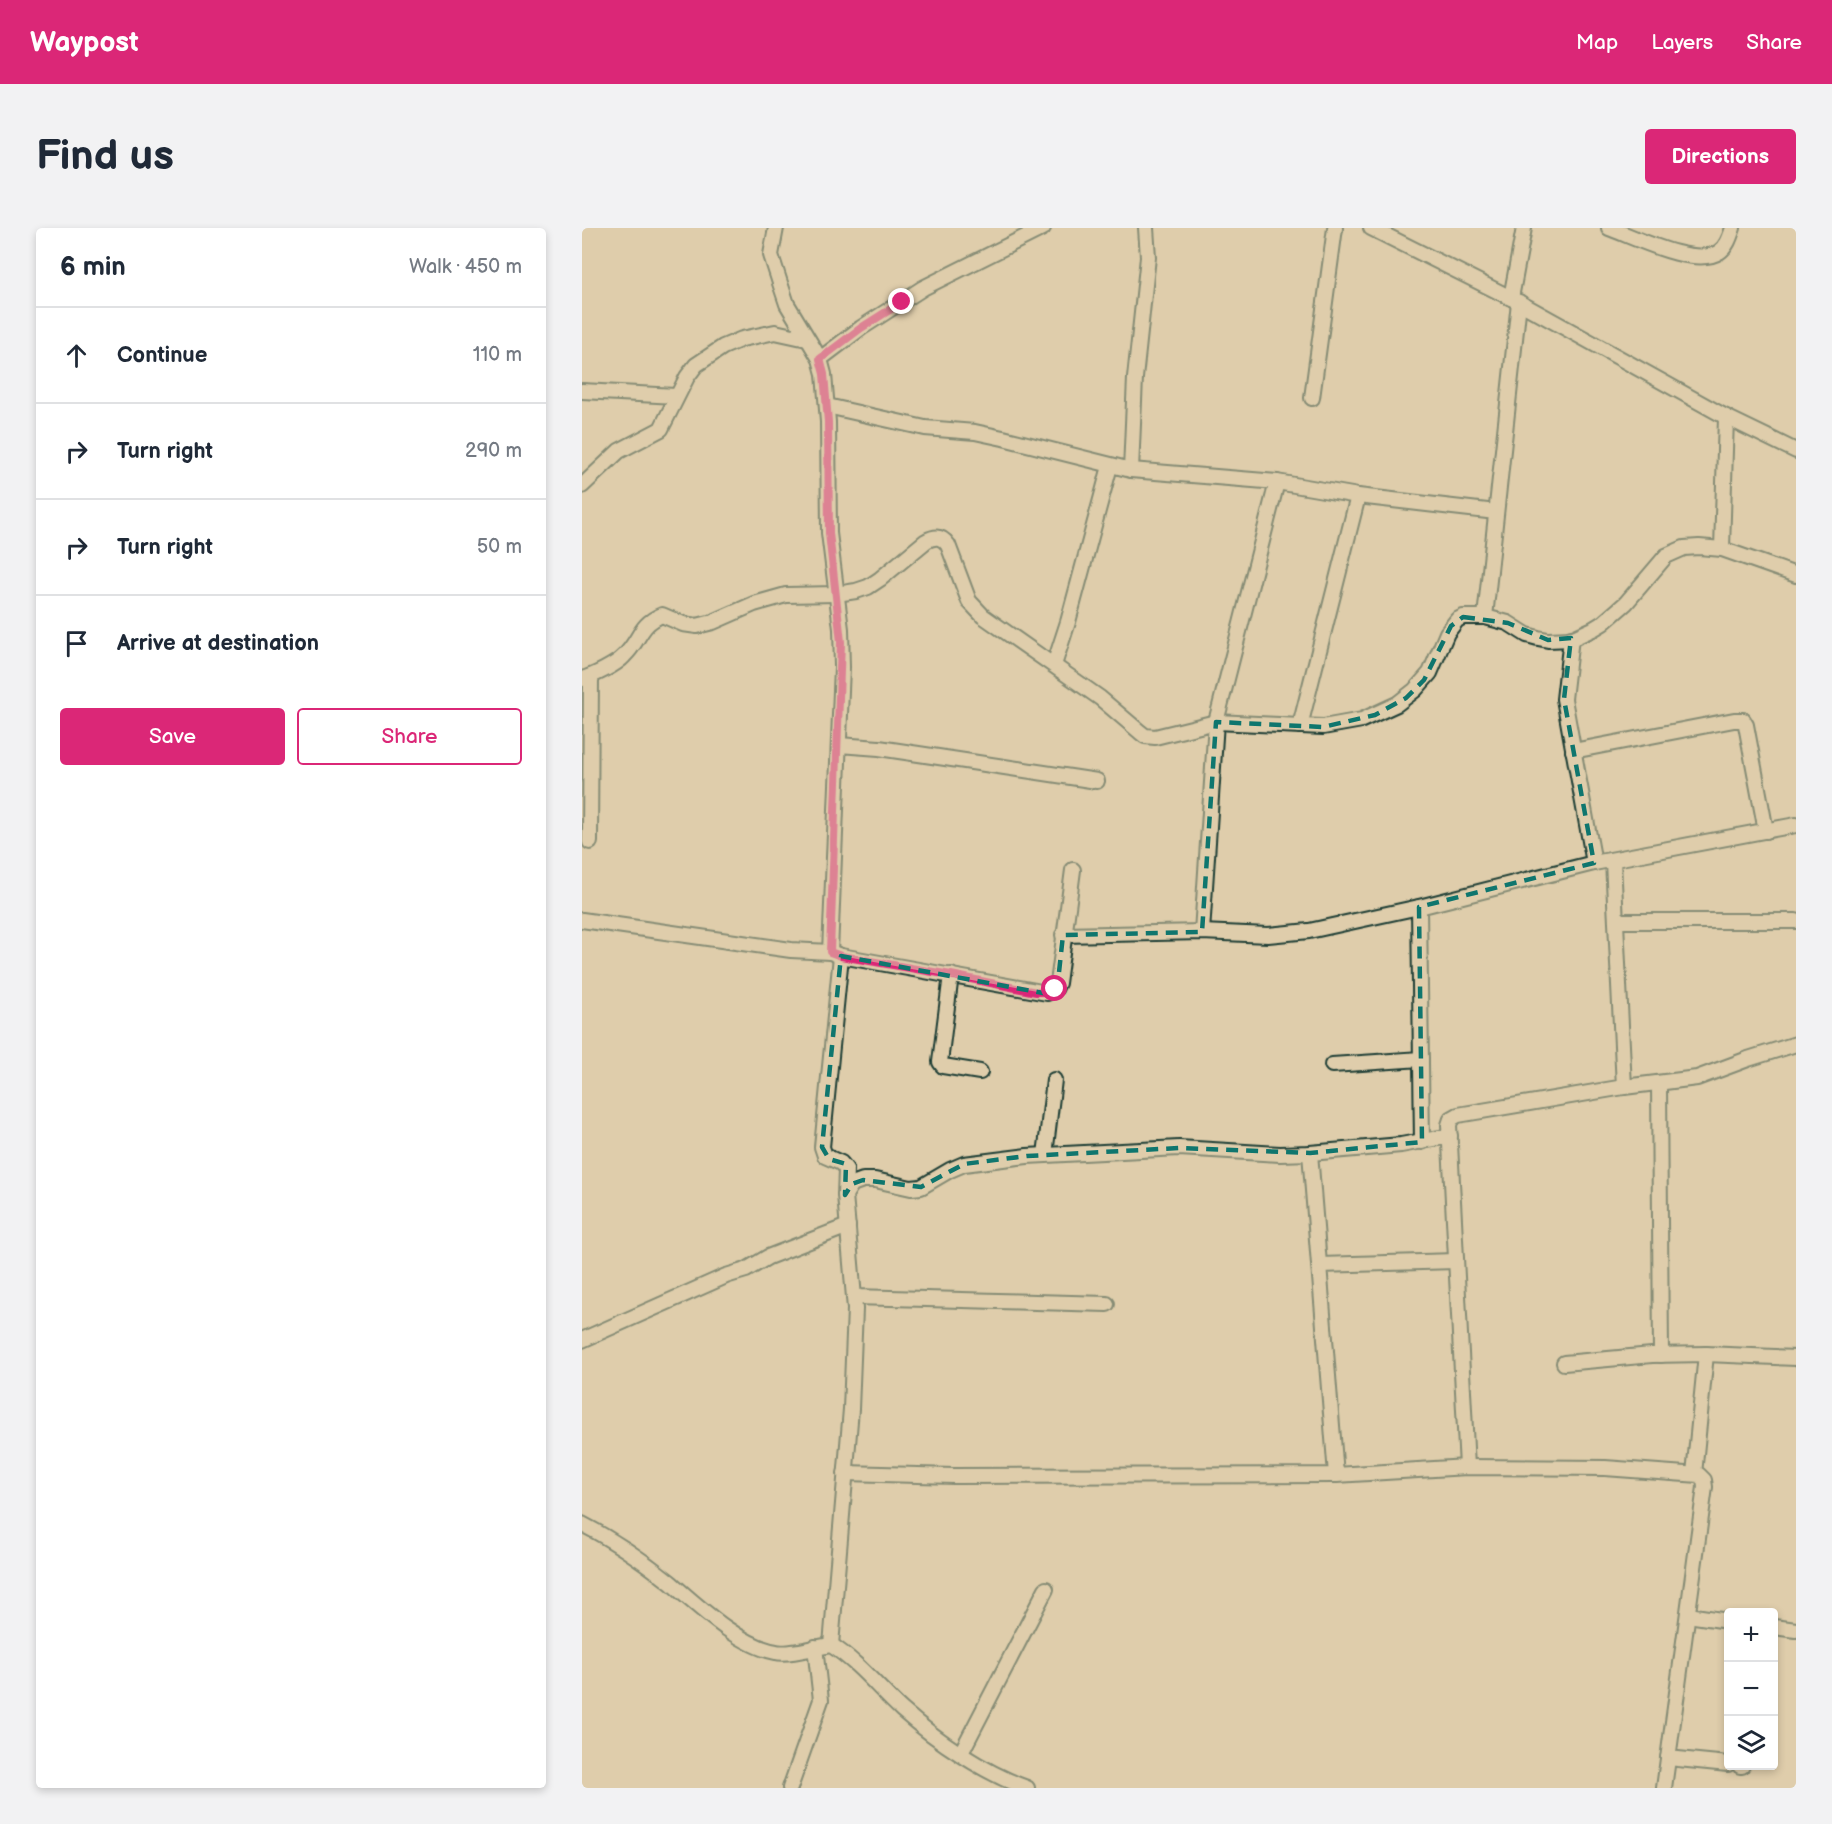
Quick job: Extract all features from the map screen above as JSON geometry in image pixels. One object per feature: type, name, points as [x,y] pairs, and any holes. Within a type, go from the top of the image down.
[{"type":"street","points":[[776,228],[771,255],[787,304],[820,359],[827,405],[829,533],[841,629],[835,954],[822,1147],[825,1156],[841,1162],[845,1167],[845,1195],[854,1297],[851,1398],[831,1646]]},
{"type":"street","points":[[820,359],[861,328],[922,288],[1043,228]]},
{"type":"street","points":[[1131,470],[1135,378],[1148,257],[1146,228]]},
{"type":"street","points":[[1312,398],[1335,228]]},
{"type":"street","points":[[1371,228],[1515,300],[1726,417],[1796,451]]},
{"type":"street","points":[[1485,617],[1524,228]]},
{"type":"street","points":[[1609,228],[1682,255],[1700,257],[1718,253],[1726,246],[1733,228]]},
{"type":"street","points":[[582,486],[619,452],[661,429],[667,421],[676,396],[696,366],[723,346],[741,339],[775,332],[807,339]]},
{"type":"street","points":[[582,391],[676,396]]},
{"type":"street","points":[[827,405],[925,428],[975,432],[1131,470],[1277,482],[1358,496],[1496,512]]},
{"type":"street","points":[[1722,549],[1726,417]]},
{"type":"street","points":[[1053,665],[1068,622],[1110,466]]},
{"type":"street","points":[[1202,932],[1216,722],[1277,482]]},
{"type":"street","points":[[1300,726],[1358,496]]},
{"type":"street","points":[[590,842],[587,678],[624,657],[646,623],[662,615],[683,624],[697,626],[713,622],[760,602],[786,595],[837,594],[868,587],[926,541],[935,537],[941,538],[948,545],[964,591],[975,609],[1100,698],[1145,736],[1161,736],[1216,722],[1323,727],[1375,715],[1396,704],[1415,690],[1430,673],[1447,633],[1457,620],[1463,617],[1485,617],[1508,623],[1527,635],[1538,638],[1548,640],[1571,638],[1593,630],[1603,623],[1626,603],[1658,563],[1674,551],[1699,547],[1722,549],[1796,575]]},
{"type":"street","points":[[1571,638],[1564,692],[1594,863]]},
{"type":"street","points":[[1573,751],[1743,720],[1746,725],[1766,831]]},
{"type":"street","points":[[838,745],[879,748],[1097,780]]},
{"type":"street","points":[[1063,935],[1202,932],[1268,935],[1300,932],[1419,907],[1594,863],[1796,825]]},
{"type":"street","points":[[1613,861],[1624,1087]]},
{"type":"street","points":[[582,920],[791,950],[835,954],[1036,992],[1050,992],[1058,983],[1073,870]]},
{"type":"street","points":[[1419,907],[1422,1142]]},
{"type":"street","points":[[1616,921],[1796,921]]},
{"type":"street","points":[[951,975],[940,1062],[943,1066],[980,1072]]},
{"type":"street","points":[[1467,1467],[1450,1121],[1458,1115],[1624,1087],[1678,1082],[1706,1076],[1748,1059],[1796,1044]]},
{"type":"street","points":[[1332,1065],[1421,1059]]},
{"type":"street","points":[[1045,1155],[1054,1080]]},
{"type":"street","points":[[1659,1083],[1661,1355]]},
{"type":"street","points":[[845,1195],[852,1184],[863,1180],[876,1180],[911,1188],[921,1187],[964,1164],[1045,1155],[1179,1148],[1280,1154],[1310,1153],[1422,1142],[1450,1136]]},
{"type":"street","points":[[1310,1153],[1336,1475]]},
{"type":"street","points":[[582,1340],[726,1276],[746,1270],[768,1257],[848,1226]]},
{"type":"street","points":[[1319,1265],[1456,1261]]},
{"type":"street","points":[[854,1297],[1107,1304]]},
{"type":"street","points":[[1694,1474],[1706,1354]]},
{"type":"street","points":[[1564,1363],[1642,1355],[1706,1354],[1796,1358]]},
{"type":"street","points":[[845,1473],[954,1476],[1336,1475],[1467,1467],[1605,1468],[1694,1474],[1702,1477],[1706,1487],[1664,1788]]},
{"type":"street","points":[[582,1524],[619,1544],[670,1583],[693,1604],[751,1643],[778,1653],[831,1646],[856,1664],[909,1715],[961,1753],[1026,1788]]},
{"type":"street","points":[[961,1753],[1046,1589]]},
{"type":"street","points":[[1688,1615],[1724,1620]]},
{"type":"street","points":[[1778,1628],[1796,1630]]},
{"type":"street","points":[[790,1788],[821,1700],[815,1647]]},
{"type":"street","points":[[1668,1758],[1724,1764]]},
{"type":"highlighted area","points":[[1463,617],[1508,623],[1548,640],[1571,638],[1564,699],[1594,863],[1419,907],[1422,1142],[1310,1153],[1179,1148],[1027,1156],[964,1164],[921,1187],[863,1180],[852,1184],[845,1195],[846,1164],[829,1159],[822,1147],[841,956],[1043,993],[1057,991],[1063,935],[1202,932],[1216,722],[1323,727],[1375,715],[1406,698],[1424,680],[1451,626]]},
{"type":"route","points":[[902,302],[861,328],[820,359],[824,374],[828,422],[829,533],[841,629],[842,667],[830,952],[841,956],[1036,992],[1050,992],[1055,989]]}]
